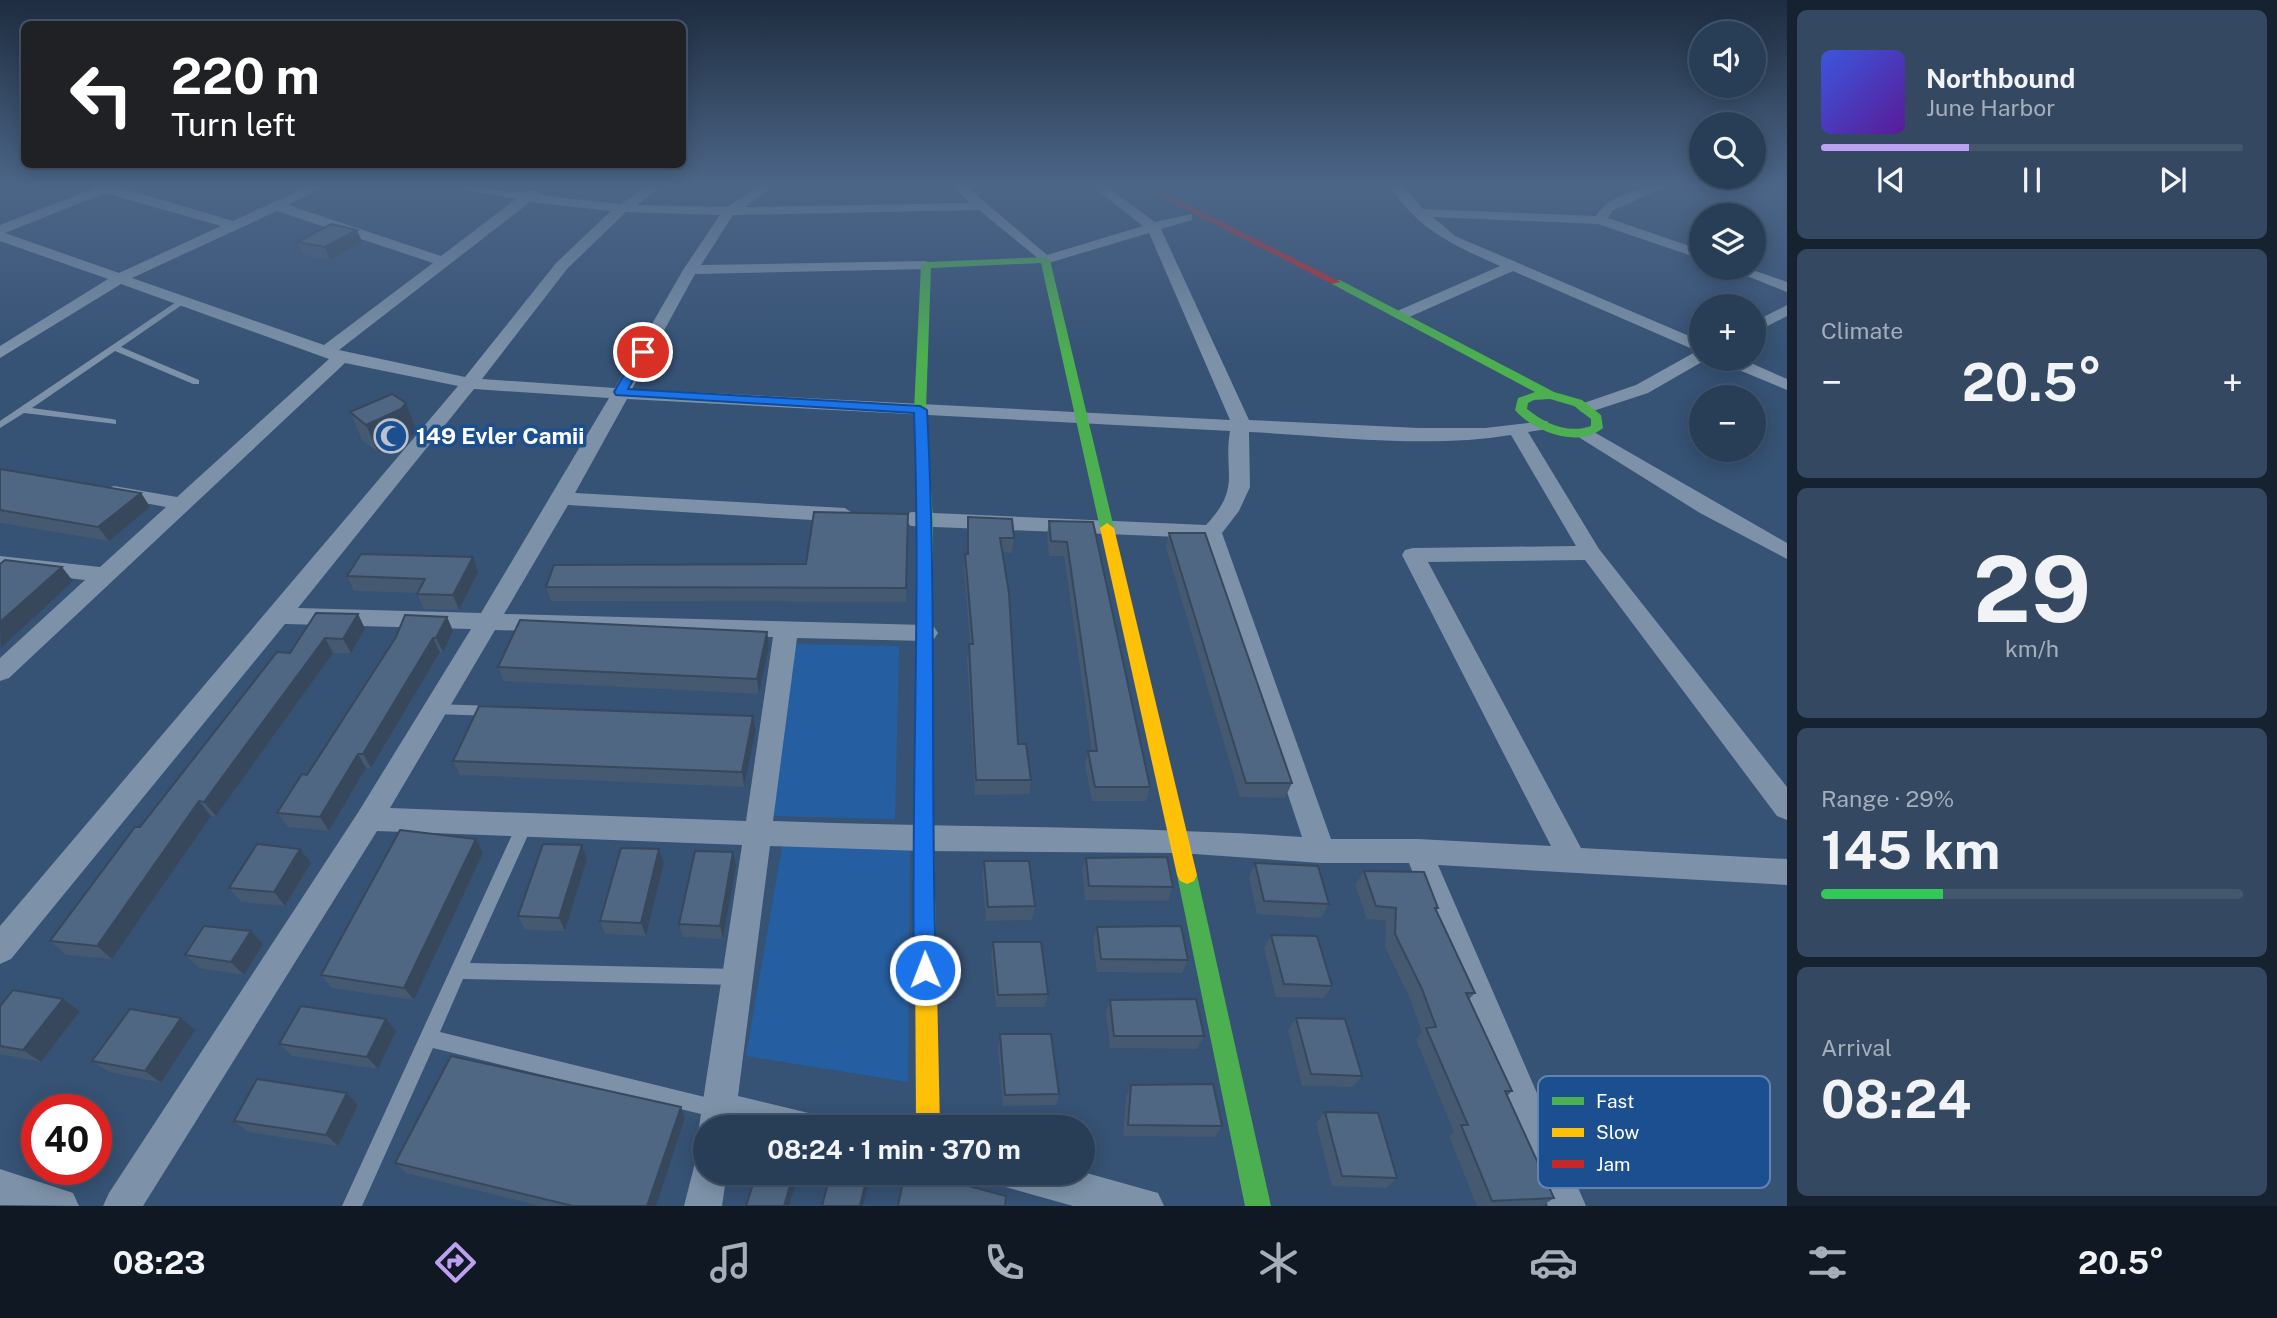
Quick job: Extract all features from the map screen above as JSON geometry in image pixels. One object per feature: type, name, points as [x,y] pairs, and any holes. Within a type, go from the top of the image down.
[{"type":"street","points":[[25,242],[333,355],[472,384],[1082,419],[1419,434],[1485,434],[1528,427],[1569,434],[1587,433],[1597,428],[1597,418],[1587,408],[1550,395],[1401,314],[1257,242]]},
{"type":"street","points":[[0,353],[120,278],[200,242]]},
{"type":"street","points":[[385,242],[442,261]]},
{"type":"street","points":[[0,672],[184,504],[333,355],[466,242]]},
{"type":"street","points":[[0,949],[472,384],[580,242]]},
{"type":"street","points":[[122,1206],[369,818],[562,498],[620,392],[709,242]]},
{"type":"street","points":[[1024,242],[1045,260],[1180,841],[1258,1206]]},
{"type":"street","points":[[690,270],[1045,260],[1103,242]]},
{"type":"street","points":[[562,498],[926,520],[1211,532],[1222,521],[1237,497],[1241,471],[1237,437],[1241,424],[1160,242]]},
{"type":"street","points":[[1236,242],[1385,319],[1512,395],[1550,395]]},
{"type":"street","points":[[1457,242],[1689,342]]},
{"type":"street","points":[[1663,242],[1689,252]]},
{"type":"street","points":[[926,265],[920,410],[926,520],[922,839],[928,1115]]},
{"type":"street","points":[[1401,314],[1510,267]]},
{"type":"street","points":[[1766,279],[1787,287]]},
{"type":"street","points":[[1766,321],[1787,310]]},
{"type":"street","points":[[1587,408],[1642,389],[1689,362]]},
{"type":"street","points":[[1755,371],[1787,385]]},
{"type":"street","points":[[1512,395],[1591,552],[1787,808]]},
{"type":"street","points":[[1587,433],[1707,508],[1787,552]]},
{"type":"street","points":[[92,489],[184,504]]},
{"type":"street","points":[[1211,532],[1321,851]]},
{"type":"street","points":[[1573,860],[1413,555],[1591,552]]},
{"type":"street","points":[[0,563],[106,575]]},
{"type":"street","points":[[279,616],[489,619],[786,631],[926,633]]},
{"type":"street","points":[[720,1115],[757,831],[766,720],[786,631]]},
{"type":"street","points":[[369,818],[922,839],[1180,841],[1321,851],[1419,851],[1787,872]]},
{"type":"street","points":[[1419,851],[1538,1136]]},
{"type":"street","points":[[703,1206],[707,1185]]},
{"type":"street","points":[[1062,1185],[1145,1206]]},
{"type":"street","points":[[0,1187],[60,1206]]},
{"type":"street","points":[[1559,1188],[1567,1206]]},
{"type":"lane","points":[[0,425],[185,300]]},
{"type":"lane","points":[[115,348],[195,382]]},
{"type":"lane","points":[[24,410],[112,422]]},
{"type":"lane","points":[[435,709],[502,712]]},
{"type":"lane","points":[[352,1206],[525,824]]},
{"type":"lane","points":[[458,971],[739,977]]},
{"type":"lane","points":[[427,1038],[705,1115]]},
{"type":"shaded area","points":[[794,644],[899,646],[895,819],[772,816]]},
{"type":"shaded area","points":[[783,841],[910,846],[908,1082],[746,1056]]},
{"type":"building","points":[[299,242],[334,242],[325,247]]},
{"type":"building","points":[[392,394],[406,403],[401,409],[366,425],[350,412]]},
{"type":"building","points":[[0,469],[141,493],[98,527],[0,510]]},
{"type":"building","points":[[814,512],[908,514],[906,588],[546,587],[554,565],[806,564]]},
{"type":"building","points":[[968,517],[1012,519],[1014,538],[1000,538],[1009,593],[1018,744],[1026,744],[1031,780],[976,780],[969,644],[973,644],[965,554],[968,554]]},
{"type":"building","points":[[1049,521],[1093,522],[1150,787],[1095,787],[1088,751],[1097,751],[1067,542],[1051,541]]},
{"type":"building","points":[[1169,533],[1205,533],[1292,783],[1246,783]]},
{"type":"building","points":[[361,554],[473,557],[453,595],[417,594],[425,579],[347,576]]},
{"type":"building","points":[[5,560],[62,567],[0,622],[0,564]]},
{"type":"building","points":[[316,613],[358,614],[343,639],[325,638],[204,802],[199,801],[97,946],[50,941],[135,827],[140,827],[277,652],[290,653]]},
{"type":"building","points":[[405,615],[447,617],[363,754],[358,754],[320,817],[277,813],[302,774],[307,775],[396,637]]},
{"type":"building","points":[[520,620],[767,632],[757,679],[498,667]]},
{"type":"building","points":[[479,706],[753,716],[742,772],[453,761]]},
{"type":"building","points":[[400,830],[476,839],[404,988],[321,975]]},
{"type":"building","points":[[257,844],[300,849],[274,892],[229,888]]},
{"type":"building","points":[[543,844],[582,845],[559,918],[518,916]]},
{"type":"building","points":[[621,848],[659,849],[641,923],[600,921]]},
{"type":"building","points":[[695,851],[733,852],[720,926],[679,924]]},
{"type":"building","points":[[1167,857],[1173,887],[1089,886],[1086,858]]},
{"type":"building","points":[[984,861],[1029,861],[1035,906],[988,907]]},
{"type":"building","points":[[1255,863],[1318,866],[1329,904],[1264,901]]},
{"type":"building","points":[[1364,871],[1424,872],[1438,908],[1435,908],[1475,993],[1466,993],[1512,1091],[1505,1091],[1538,1163],[1538,1188],[1549,1188],[1554,1198],[1492,1201],[1461,1125],[1468,1125],[1426,1028],[1436,1027],[1422,989],[1395,934],[1396,908],[1376,906]]},
{"type":"building","points":[[204,926],[251,931],[231,962],[185,955]]},
{"type":"building","points":[[1181,926],[1188,960],[1101,959],[1097,927]]},
{"type":"building","points":[[1271,935],[1317,936],[1332,986],[1284,984]]},
{"type":"building","points":[[993,942],[1041,942],[1048,994],[998,995]]},
{"type":"building","points":[[13,990],[63,999],[23,1050],[0,1046],[0,1006]]},
{"type":"building","points":[[1196,999],[1204,1036],[1114,1036],[1110,1000]]},
{"type":"building","points":[[301,1006],[386,1019],[367,1057],[279,1044]]},
{"type":"building","points":[[130,1009],[181,1018],[145,1071],[92,1061]]},
{"type":"building","points":[[1296,1018],[1345,1019],[1362,1076],[1311,1074]]},
{"type":"building","points":[[1000,1034],[1051,1034],[1059,1094],[1005,1095]]},
{"type":"building","points":[[451,1056],[681,1107],[647,1206],[573,1206],[395,1163]]},
{"type":"building","points":[[257,1079],[347,1093],[326,1135],[234,1121]]},
{"type":"building","points":[[1213,1084],[1222,1126],[1128,1125],[1131,1085]]},
{"type":"building","points":[[1325,1112],[1378,1113],[1397,1178],[1342,1176]]},
{"type":"building","points":[[753,1185],[790,1185],[784,1206],[746,1206]]},
{"type":"building","points":[[828,1185],[865,1185],[860,1206],[822,1206]]},
{"type":"building","points":[[902,1185],[965,1185],[1006,1196],[1005,1206],[898,1206]]},
{"type":"traffic: fast","points":[[923,754],[926,520],[920,410],[926,265],[1045,260],[1107,528]]},
{"type":"traffic: fast","points":[[1336,282],[1550,395],[1578,403],[1597,418],[1597,428],[1576,433],[1557,431],[1538,423],[1521,410],[1522,401],[1532,396],[1550,395]]},
{"type":"traffic: fast","points":[[1187,875],[1258,1206]]},
{"type":"traffic: slow","points":[[1107,528],[1187,875]]},
{"type":"traffic: slow","points":[[923,754],[928,1115]]},
{"type":"traffic: jam","points":[[1257,242],[1336,282]]},
{"type":"place","name":"149 Evler Camii","points":[[391,436]]},
{"type":"route","points":[[643,352],[620,392],[920,410],[926,520],[922,839],[925,970]]}]
